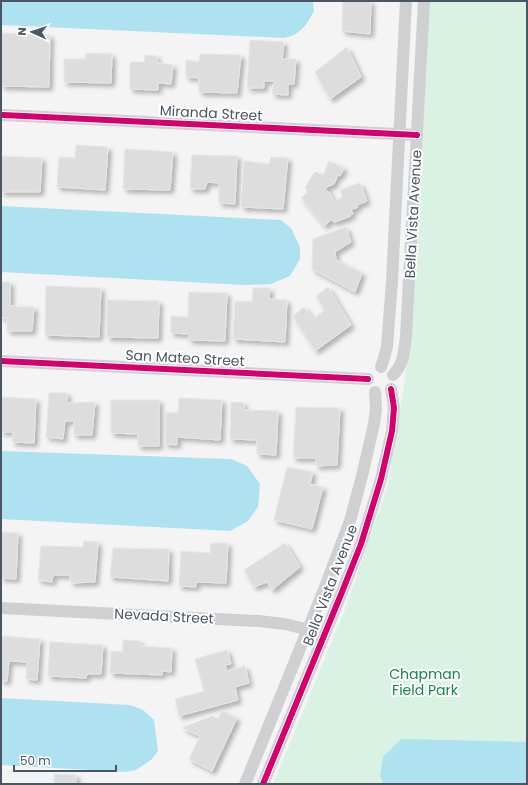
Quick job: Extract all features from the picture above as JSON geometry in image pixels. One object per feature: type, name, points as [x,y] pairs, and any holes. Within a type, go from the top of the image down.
[{"type":"street","name":"Bella Vista Avenue","points":[[381,367],[386,353],[391,304],[406,1]]},
{"type":"street","name":"Bella Vista Avenue","points":[[263,784],[357,555],[373,505],[392,431],[394,400],[391,389],[394,382],[393,375],[398,370],[403,358],[406,336],[424,1]]},
{"type":"street","name":"Miranda Street","points":[[3,115],[417,134]]},
{"type":"street","name":"San Mateo Street","points":[[1,361],[368,379]]},
{"type":"street","points":[[368,379],[374,370],[381,367],[388,369],[393,375]]},
{"type":"street","name":"Bella Vista Avenue","points":[[245,784],[338,555],[355,505],[374,424],[376,409],[375,392],[370,386],[368,379]]},
{"type":"street","points":[[375,392],[385,393],[391,389]]},
{"type":"street","name":"Nevada Street","points":[[1,608],[258,621],[285,624],[325,634]]},
{"type":"green space","name":"Chapman Field Park","points":[[428,1],[527,1],[527,784],[273,784],[344,612],[388,485],[406,373]]},
{"type":"water","points":[[1,1],[313,1],[314,11],[306,25],[296,34],[285,38],[1,25]]},
{"type":"water","points":[[1,206],[281,220],[291,228],[300,247],[300,259],[290,276],[271,284],[244,285],[1,272]]},
{"type":"water","points":[[1,451],[231,459],[247,466],[260,484],[258,507],[248,521],[230,531],[1,519]]},
{"type":"water","points":[[1,698],[130,705],[143,710],[154,720],[158,751],[151,760],[136,770],[126,772],[1,765]]},
{"type":"water","points":[[401,739],[527,742],[527,784],[384,784],[380,776],[383,757]]},
{"type":"building","points":[[343,1],[371,1],[370,34],[342,31]]},
{"type":"building","points":[[1,33],[50,35],[49,87],[1,86]]},
{"type":"building","points":[[250,40],[284,42],[282,59],[296,59],[294,84],[288,84],[288,95],[272,94],[274,81],[264,81],[264,88],[247,88]]},
{"type":"building","points":[[347,47],[361,77],[330,99],[315,72]]},
{"type":"building","points":[[86,53],[112,54],[111,83],[64,82],[64,59],[85,59]]},
{"type":"building","points":[[200,54],[241,55],[237,93],[199,92],[199,78],[186,77],[186,60],[199,62]]},
{"type":"building","points":[[145,55],[157,56],[157,63],[173,65],[171,84],[158,83],[158,90],[130,89],[130,62],[144,62]]},
{"type":"building","points":[[76,145],[108,147],[105,190],[57,187],[59,157],[75,158]]},
{"type":"building","points":[[125,149],[173,152],[170,190],[123,189]]},
{"type":"building","points":[[192,155],[237,156],[235,204],[219,203],[219,183],[207,182],[205,189],[190,189]]},
{"type":"building","points":[[1,156],[42,158],[40,192],[1,192]]},
{"type":"building","points":[[271,157],[288,158],[283,209],[241,207],[244,161],[269,164]]},
{"type":"building","points":[[329,161],[344,168],[340,176],[338,175],[334,184],[327,187],[325,190],[329,192],[334,201],[343,197],[340,190],[360,183],[367,201],[357,205],[358,207],[351,210],[353,214],[350,215],[351,216],[335,222],[331,220],[324,226],[301,198],[307,193],[307,189],[305,188],[313,174],[316,172],[323,175]]},
{"type":"building","points":[[346,227],[351,242],[335,252],[336,260],[362,273],[355,292],[312,269],[313,239]]},
{"type":"building","points":[[1,282],[10,282],[10,306],[34,307],[32,331],[7,331],[7,318],[1,318]]},
{"type":"building","points":[[46,286],[101,288],[99,337],[45,335]]},
{"type":"building","points":[[328,287],[351,325],[315,351],[293,316],[304,307],[313,319],[325,310],[316,296]]},
{"type":"building","points":[[253,288],[270,288],[269,299],[287,300],[285,342],[233,339],[235,301],[252,302]]},
{"type":"building","points":[[189,292],[227,293],[225,341],[189,340],[189,334],[171,333],[171,316],[188,317]]},
{"type":"building","points":[[107,300],[159,301],[158,338],[107,337]]},
{"type":"building","points":[[49,393],[67,393],[67,403],[95,402],[92,435],[74,435],[74,421],[65,421],[63,439],[46,437]]},
{"type":"building","points":[[1,397],[36,399],[34,443],[12,442],[13,432],[1,432]]},
{"type":"building","points":[[179,398],[222,400],[220,440],[177,437],[177,445],[165,444],[166,412],[178,413]]},
{"type":"building","points":[[111,400],[159,400],[159,446],[138,446],[138,434],[111,433]]},
{"type":"building","points":[[231,402],[244,403],[244,410],[278,411],[276,455],[257,454],[257,440],[230,439]]},
{"type":"building","points":[[296,407],[340,408],[337,465],[316,466],[316,458],[293,458]]},
{"type":"building","points":[[287,467],[313,472],[310,484],[323,487],[312,529],[274,520]]},
{"type":"building","points":[[1,532],[18,533],[16,579],[1,578]]},
{"type":"building","points":[[84,541],[98,542],[95,582],[71,583],[70,575],[53,575],[52,582],[38,580],[41,546],[83,547]]},
{"type":"building","points":[[211,543],[228,543],[226,583],[196,582],[196,587],[179,586],[181,551],[210,553]]},
{"type":"building","points":[[285,543],[300,567],[272,590],[267,582],[254,587],[244,570]]},
{"type":"building","points":[[113,548],[169,549],[168,581],[110,577]]},
{"type":"building","points":[[1,636],[40,639],[37,680],[26,679],[27,662],[9,661],[7,681],[1,681]]},
{"type":"building","points":[[123,640],[140,641],[140,646],[172,648],[171,672],[162,671],[162,675],[110,673],[111,651],[123,652]]},
{"type":"building","points":[[50,642],[103,645],[101,674],[87,674],[86,678],[48,676]]},
{"type":"building","points":[[227,650],[231,664],[225,665],[227,671],[245,666],[249,683],[235,687],[238,700],[179,716],[175,699],[204,691],[195,659]]},
{"type":"building","points":[[222,711],[237,718],[212,771],[189,759],[200,736],[182,728],[212,716],[218,719]]},
{"type":"building","points":[[54,774],[76,775],[76,784],[54,784]]},
{"type":"cycle path","points":[[3,115],[417,135]]},
{"type":"cycle path","points":[[1,361],[368,379]]},
{"type":"cycle path","points":[[263,784],[361,544],[381,479],[392,431],[394,408],[391,389]]}]
